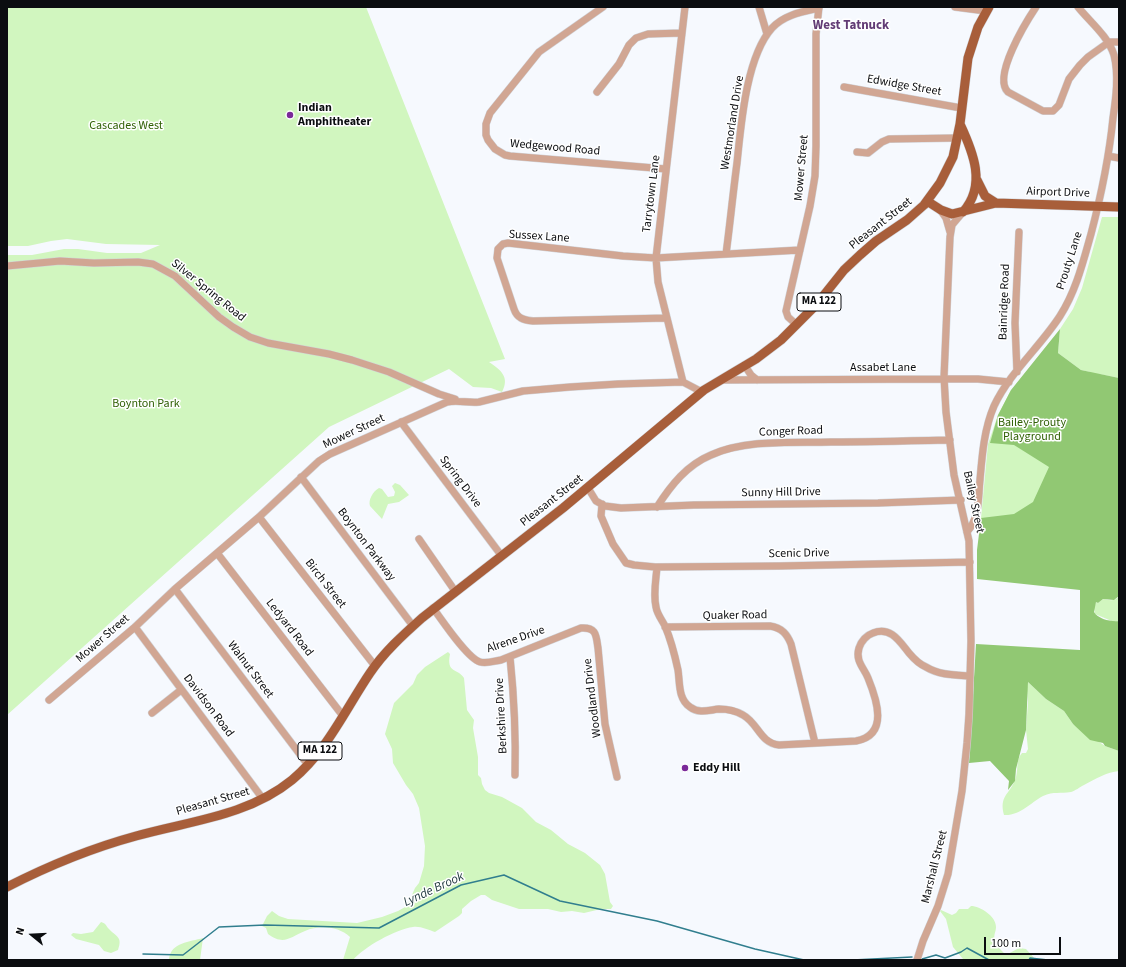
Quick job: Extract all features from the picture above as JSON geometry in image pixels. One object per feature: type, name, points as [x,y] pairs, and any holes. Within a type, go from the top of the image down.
[{"type":"main road","name":"Pleasant Street","points":[[7,887],[64,862],[116,842],[213,818],[245,807],[264,799],[291,781],[308,765],[330,738],[353,698],[375,666],[413,626],[433,608],[588,488],[702,392],[741,368],[781,340],[816,305],[844,270],[876,241],[912,217],[927,201],[944,176],[951,162],[960,124],[968,58],[974,36],[988,9]]},
{"type":"main road","points":[[960,124],[974,156],[977,180],[985,196],[996,203]]},
{"type":"main road","points":[[955,148],[966,149],[974,156]]},
{"type":"main road","points":[[963,212],[969,205],[977,180]]},
{"type":"main road","points":[[927,201],[941,210]]},
{"type":"main road","name":"Airport Drive","points":[[941,210],[952,214],[996,203],[1119,207]]},
{"type":"street","name":"Wedgewood Road","points":[[603,7],[546,47],[532,61],[490,113],[486,124],[486,135],[495,149],[505,155],[510,156],[666,169]]},
{"type":"street","name":"Tarrytown Lane","points":[[683,382],[658,282],[656,258],[685,7]]},
{"type":"street","points":[[759,7],[767,34]]},
{"type":"street","points":[[955,7],[988,9]]},
{"type":"street","points":[[1036,7],[1015,42],[1009,57],[1003,83],[1008,92],[1043,111],[1051,112],[1057,108],[1074,72],[1088,58],[1109,42],[1119,42]]},
{"type":"street","name":"Prouty Lane","points":[[968,532],[977,513],[982,453],[988,423],[994,407],[1009,382],[1060,316],[1069,300],[1083,263],[1103,186],[1117,101],[1114,56],[1109,42],[1078,7]]},
{"type":"street","name":"Westmorland Drive","points":[[726,254],[742,117],[747,91],[758,54],[767,34],[775,25],[792,15],[819,8]]},
{"type":"street","name":"Mower Street","points":[[797,325],[788,317],[786,311],[812,199],[815,176],[816,28],[819,8]]},
{"type":"street","points":[[597,92],[620,64],[631,42],[636,38],[648,34],[682,33]]},
{"type":"street","name":"Edwidge Street","points":[[844,87],[961,108]]},
{"type":"street","points":[[857,152],[868,153],[882,142],[889,139],[957,138]]},
{"type":"street","points":[[1108,156],[1119,158]]},
{"type":"street","name":"Bailey Street","points":[[941,210],[946,218],[950,234],[944,379],[954,475],[968,532],[970,562],[970,676],[964,776]]},
{"type":"street","name":"Bailey Street","points":[[950,234],[954,223],[963,212]]},
{"type":"street","name":"Bainridge Road","points":[[1017,372],[1015,323],[1019,232]]},
{"type":"street","name":"Sussex Lane","points":[[667,318],[524,320],[518,317],[515,312],[497,255],[500,246],[508,243],[623,256],[656,258],[800,250]]},
{"type":"street","name":"Silver Spring Road","points":[[7,266],[60,261],[94,263],[138,262],[153,264],[175,276],[219,317],[250,337],[268,343],[329,354],[352,360],[402,377],[439,394],[458,400]]},
{"type":"street","points":[[741,368],[751,376],[753,380]]},
{"type":"street","name":"Assabet Lane","points":[[720,380],[978,379],[1009,382]]},
{"type":"street","points":[[683,382],[702,392]]},
{"type":"street","name":"Mower Street","points":[[49,700],[135,627],[175,589],[258,517],[319,461],[330,454],[447,402],[458,400],[479,402],[523,392],[570,387],[683,382]]},
{"type":"street","name":"Spring Drive","points":[[401,422],[501,555]]},
{"type":"street","name":"Conger Road","points":[[657,507],[666,492],[684,472],[710,455],[739,446],[772,443],[950,440]]},
{"type":"street","name":"Boynton Parkway","points":[[301,477],[413,626]]},
{"type":"street","points":[[588,488],[596,501],[602,504]]},
{"type":"street","name":"Sunny Hill Drive","points":[[602,504],[621,508],[961,500]]},
{"type":"street","name":"Scenic Drive","points":[[602,504],[601,516],[612,544],[622,559],[634,565],[657,567],[779,566],[970,562]]},
{"type":"street","name":"Birch Street","points":[[258,517],[375,666]]},
{"type":"street","points":[[419,540],[455,591]]},
{"type":"street","name":"Ledyard Road","points":[[217,553],[343,716]]},
{"type":"street","points":[[657,567],[656,606],[665,627],[677,666],[682,698],[689,707],[700,712],[722,709],[737,712],[751,721],[764,739],[773,744],[779,745],[860,741],[875,730],[878,719],[878,711],[868,677],[860,664],[858,656],[862,642],[867,636],[874,632],[885,632],[896,636],[912,657],[920,664],[947,674],[970,676]]},
{"type":"street","name":"Walnut Street","points":[[175,589],[308,765]]},
{"type":"street","name":"Alrene Drive","points":[[433,608],[461,644],[476,660],[482,662],[489,662],[510,657],[581,628]]},
{"type":"street","name":"Quaker Road","points":[[665,627],[770,626],[780,629],[785,633],[791,644],[815,743]]},
{"type":"street","name":"Davidson Road","points":[[135,627],[264,799]]},
{"type":"street","name":"Woodland Drive","points":[[581,628],[590,628],[594,631],[596,637],[605,724],[617,777]]},
{"type":"street","name":"Berkshire Drive","points":[[510,657],[516,745],[515,775]]},
{"type":"street","points":[[152,713],[181,690]]},
{"type":"street","name":"Marshall Street","points":[[917,960],[923,941],[938,906],[948,874],[964,776]]},
{"type":"green space","name":"Boynton Park","points":[[7,7],[366,7],[505,359],[489,362],[503,374],[505,382],[502,392],[491,388],[473,387],[449,369],[329,427],[7,715],[7,255],[32,255],[64,249],[78,249],[107,253],[141,253],[160,245],[106,244],[67,239],[28,246],[7,246]]},
{"type":"green space","name":"Bailey-Prouty Playground","points":[[1102,217],[1119,217],[1119,378],[1099,374],[1041,522],[981,518],[988,444],[998,415],[1011,390],[1044,394],[1090,372],[1081,370],[1058,353],[1060,329],[1073,309],[1082,288]]},
{"type":"green space","name":"Bailey-Prouty Playground","points":[[1060,329],[1058,353],[1081,370],[1119,378],[1119,596],[1114,600],[1103,599],[1098,603],[1096,602],[1094,612],[1105,620],[1119,621],[1119,751],[1105,746],[1103,743],[1090,740],[1073,724],[1064,711],[1046,699],[1028,682],[1026,730],[1016,769],[1015,781],[1008,790],[1009,781],[990,761],[969,763],[976,644],[1080,650],[1080,590],[977,579],[977,550],[981,518],[1014,514],[1033,502],[1049,467],[1014,445],[990,443],[998,415],[1011,390]]},
{"type":"green space","points":[[395,483],[400,485],[409,495],[399,502],[388,504],[382,519],[370,506],[370,498],[379,488],[382,489],[388,497],[394,496],[395,492],[392,486]]},
{"type":"green space","points":[[1119,596],[1119,621],[1114,622],[1095,614],[1094,608],[1096,602],[1098,603],[1103,599],[1114,600]]},
{"type":"green space","points":[[448,652],[450,654],[449,660],[451,668],[464,678],[467,710],[474,720],[473,728],[478,757],[478,775],[481,778],[485,790],[522,808],[536,822],[551,830],[568,844],[585,853],[600,865],[605,874],[610,902],[613,906],[611,909],[601,909],[584,913],[572,911],[561,912],[548,909],[519,909],[492,900],[485,895],[481,895],[462,909],[462,913],[459,916],[435,932],[416,927],[406,928],[372,944],[353,960],[343,960],[350,937],[345,933],[334,929],[322,927],[310,929],[283,940],[274,938],[268,934],[266,928],[262,926],[267,916],[272,911],[279,916],[288,919],[357,923],[382,917],[407,906],[415,888],[419,883],[424,866],[425,846],[419,808],[413,794],[393,763],[392,749],[385,734],[394,703],[413,684],[417,675],[425,667]]},
{"type":"green space","points":[[1028,682],[1046,699],[1064,711],[1073,724],[1105,746],[1119,751],[1119,771],[1101,776],[1071,792],[1047,794],[1020,811],[1010,815],[1004,815],[1003,804],[1005,796],[1015,780],[1020,756],[1022,753],[1026,753],[1028,749],[1026,730]]},
{"type":"green space","points":[[971,906],[975,906],[987,912],[993,919],[996,927],[994,937],[999,948],[1006,955],[1019,948],[1026,949],[1036,960],[963,959],[953,947],[946,919],[940,911],[941,910],[952,915],[959,909],[968,909]]},
{"type":"green space","points":[[101,922],[104,923],[118,937],[120,942],[118,950],[111,953],[104,951],[99,945],[76,939],[71,935],[73,933],[81,934],[93,932]]},
{"type":"green space","points":[[203,938],[200,960],[169,959],[173,949],[177,946]]},
{"type":"waterway","name":"Lynde Brook","points":[[143,954],[183,955],[219,927],[265,925],[379,928],[461,885],[504,875],[560,901],[657,921],[755,949],[804,960]]},
{"type":"waterway","name":"Lynde Brook","points":[[922,959],[936,955],[945,958],[967,948],[989,960]]},
{"type":"waterway","name":"Lynde Brook","points":[[853,960],[912,957]]},
{"type":"waterway","name":"Lynde Brook","points":[[1029,960],[1030,958],[1048,960]]},
{"type":"place","name":"Indian Amphitheater","points":[[290,115]]},
{"type":"place","name":"Eddy Hill","points":[[685,768]]},
{"type":"district","name":"West Tatnuck","points":[[851,26]]},
{"type":"park label","name":"Cascades West","points":[[126,126]]}]
